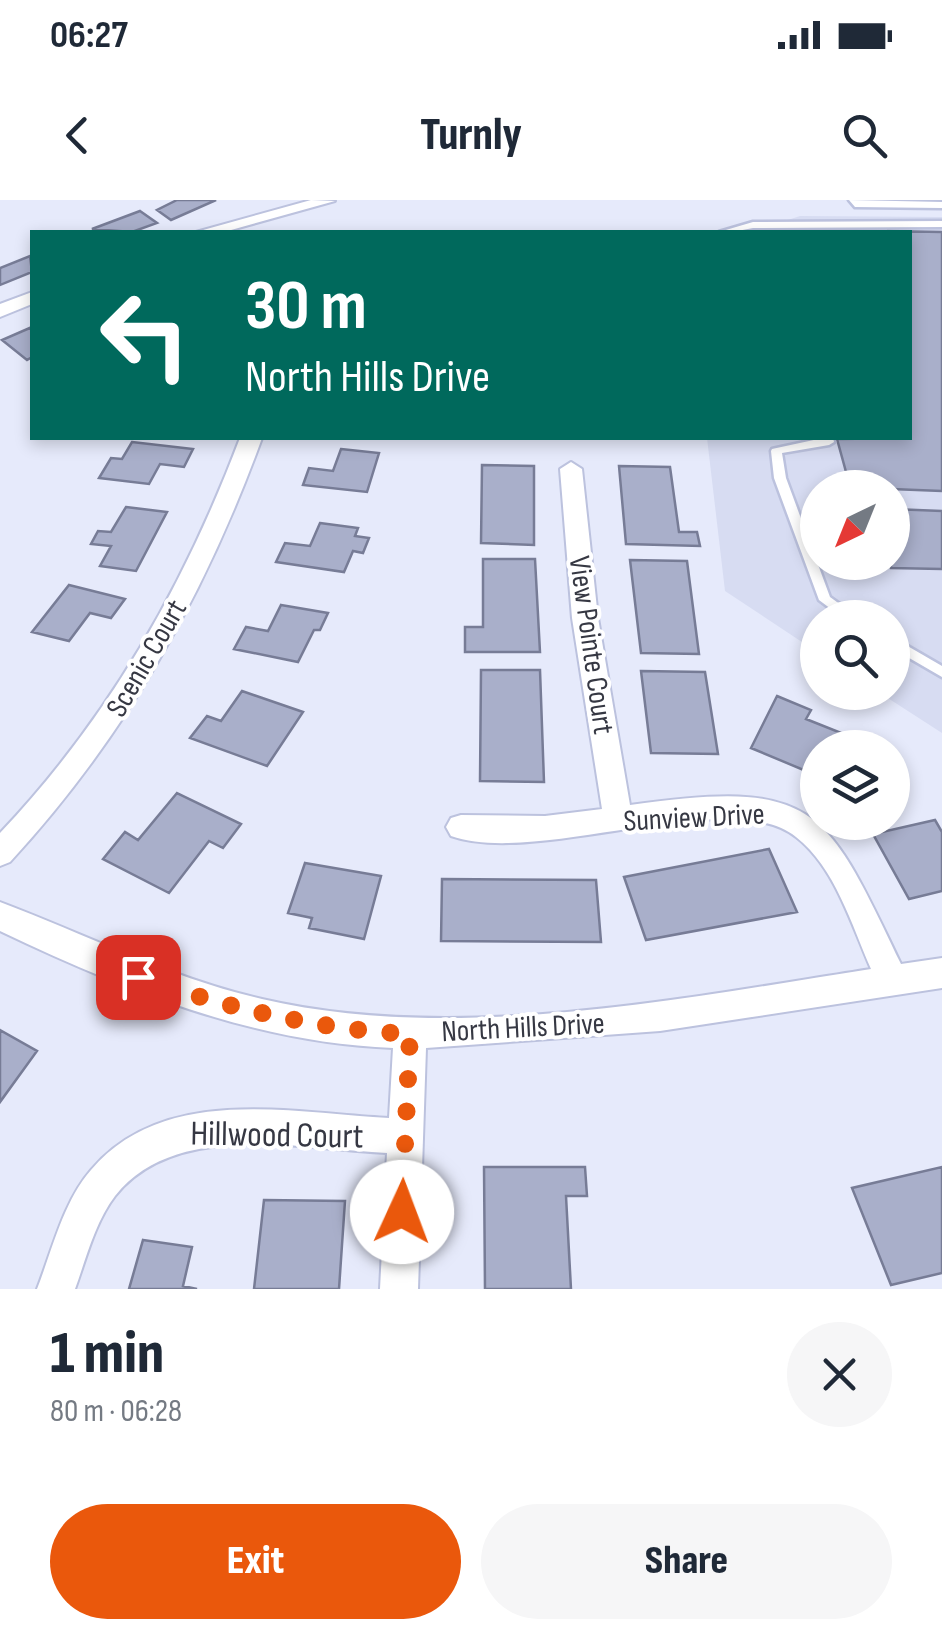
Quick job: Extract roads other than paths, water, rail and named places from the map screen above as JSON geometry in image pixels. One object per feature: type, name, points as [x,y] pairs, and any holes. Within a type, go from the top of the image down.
[{"type":"street","points":[[213,230],[327,201]]},
{"type":"street","points":[[0,311],[30,299]]},
{"type":"street","name":"Scenic Court","points":[[0,852],[38,814],[101,736],[192,576],[250,440]]},
{"type":"street","name":"View Pointe Court","points":[[571,469],[585,618],[618,820]]},
{"type":"street","name":"Sunview Drive","points":[[461,827],[546,828],[743,808],[783,813],[805,825],[832,858],[893,980]]},
{"type":"street","name":"North Hills Drive","points":[[0,916],[138,977],[215,1003],[300,1024],[410,1034],[642,1020],[942,973]]},
{"type":"street","points":[[399,1289],[410,1034]]},
{"type":"street","name":"Hillwood Court","points":[[56,1289],[82,1220],[103,1183],[149,1143],[203,1127],[405,1136]]},
{"type":"lane","points":[[853,200],[855,204],[942,205]]},
{"type":"lane","points":[[730,230],[753,224],[942,224]]},
{"type":"lane","points":[[855,230],[865,224]]},
{"type":"lane","points":[[825,600],[780,478],[776,451],[828,440]]},
{"type":"lane","points":[[910,653],[942,672]]}]
